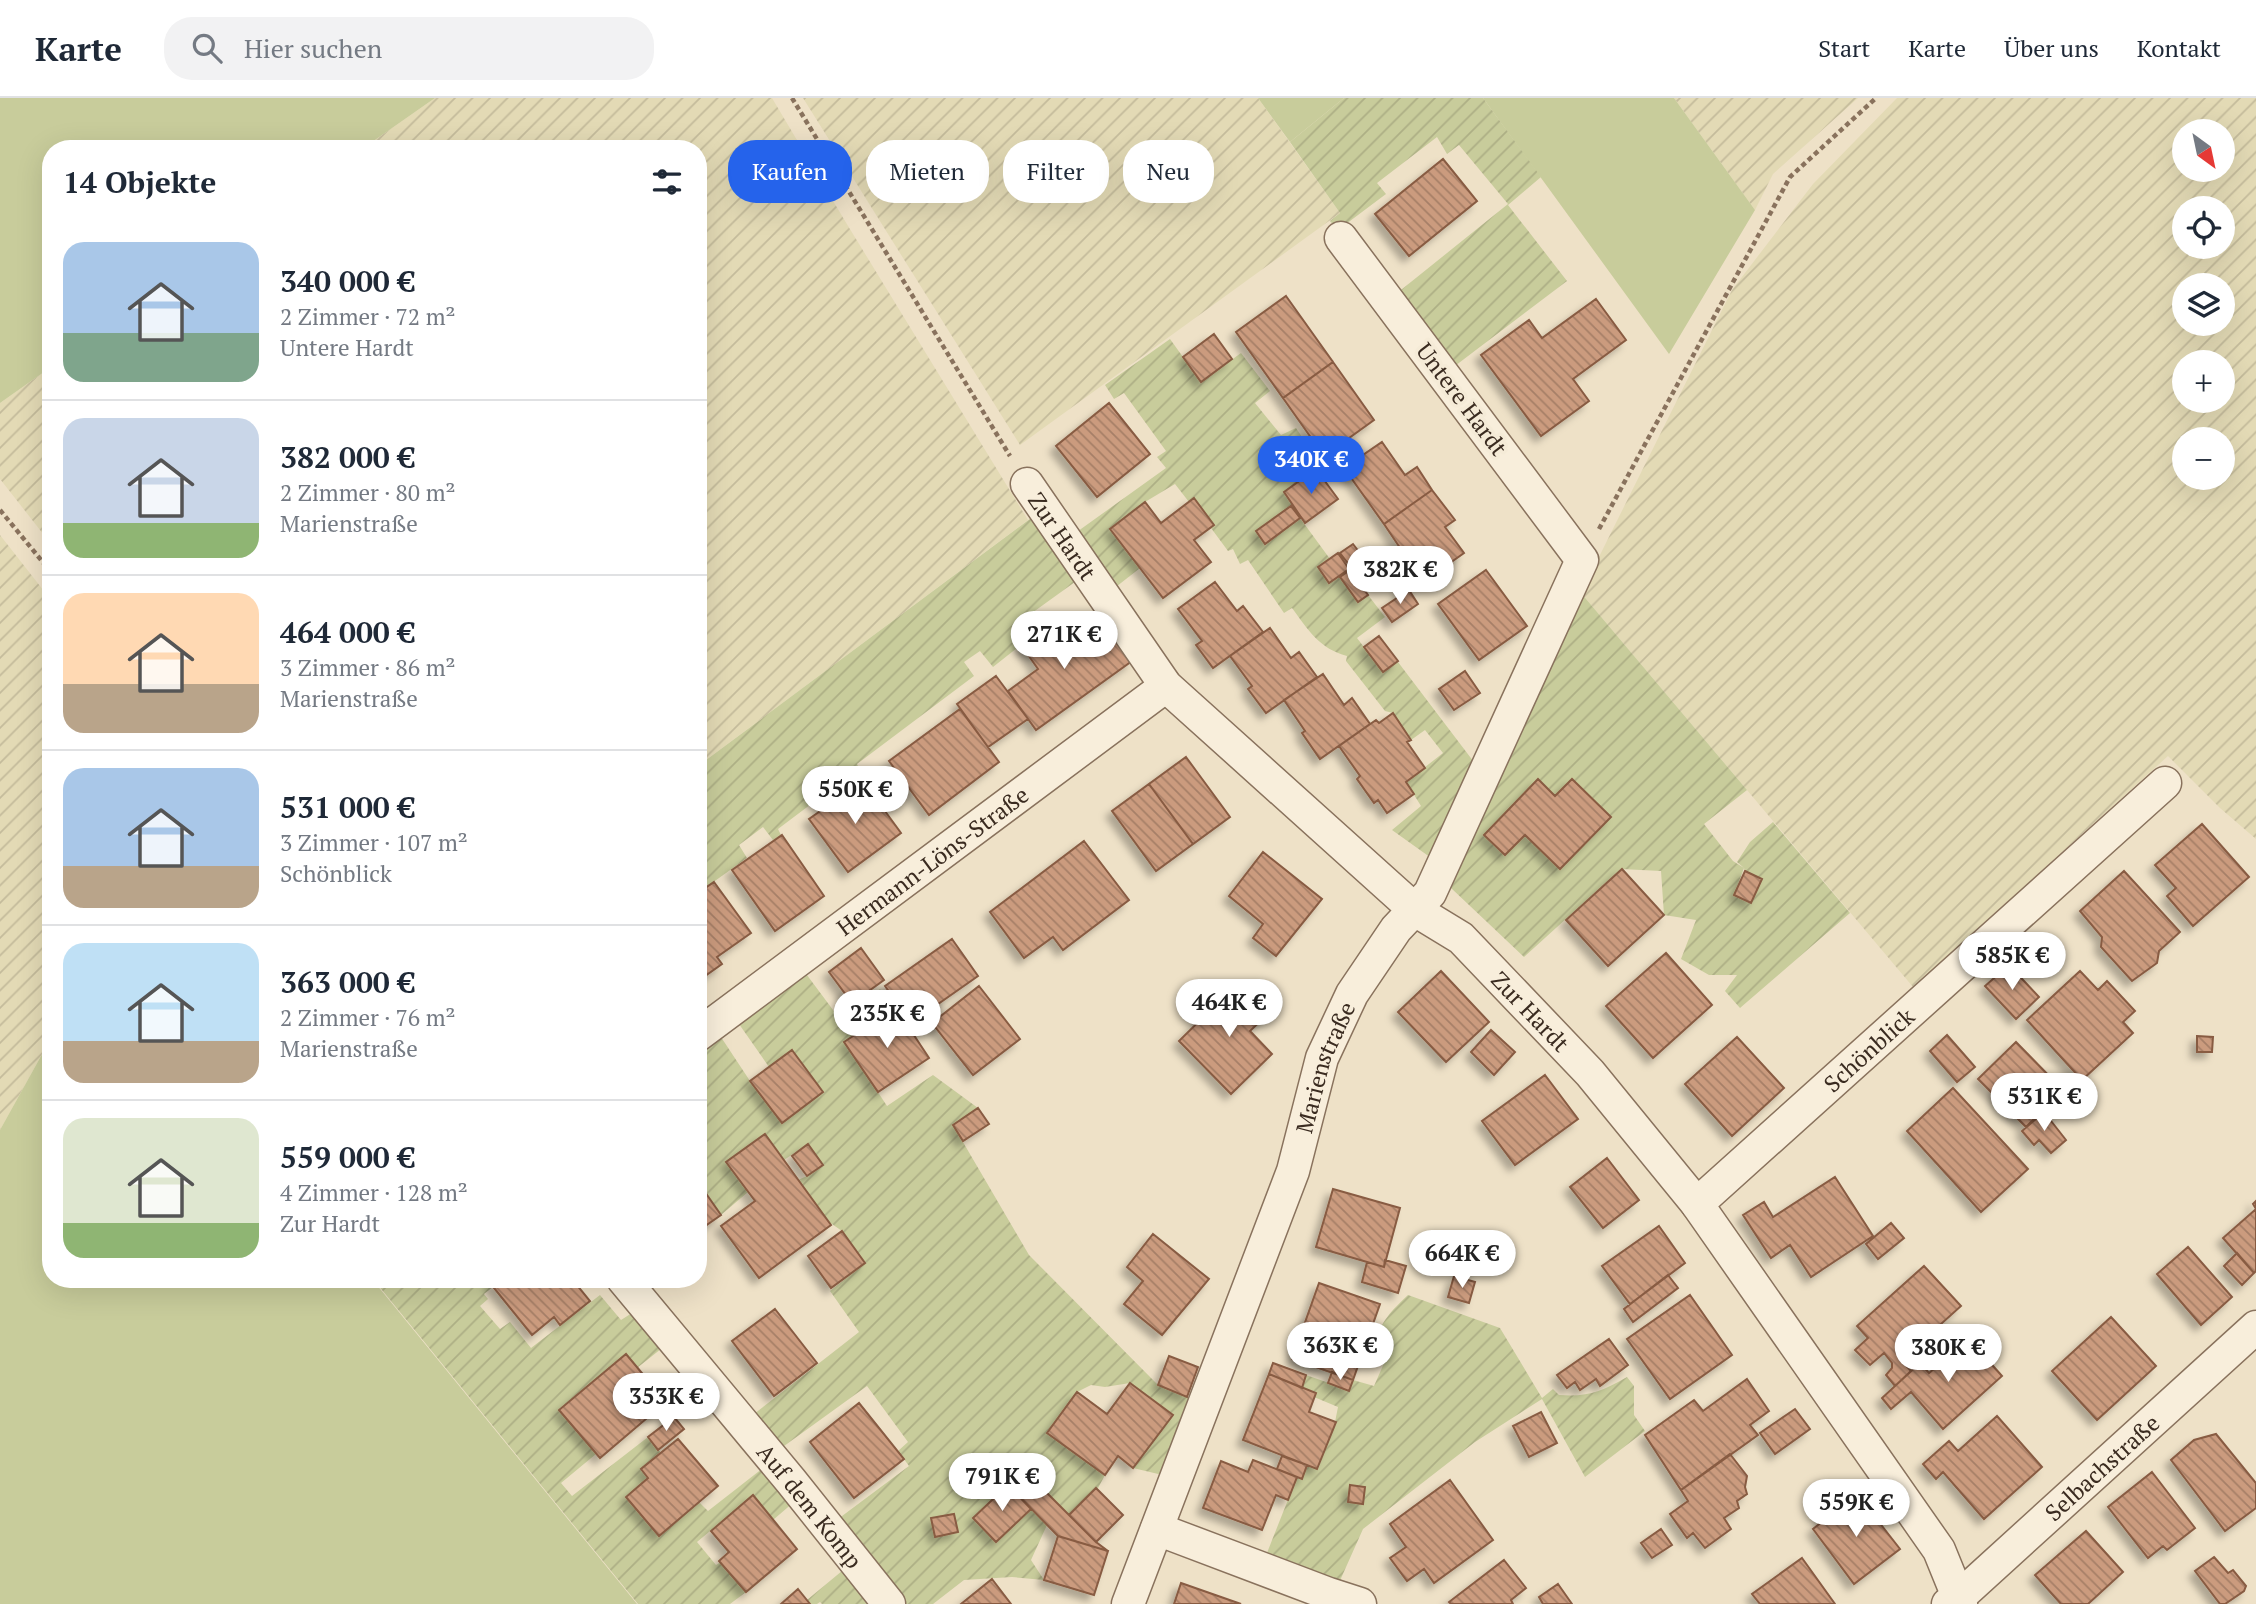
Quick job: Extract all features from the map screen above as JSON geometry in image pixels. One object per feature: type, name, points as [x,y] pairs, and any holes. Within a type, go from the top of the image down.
[{"type":"street","name":"Untere Hardt","points":[[1341,238],[1582,560]]},
{"type":"street","name":"Zur Hardt","points":[[1027,484],[1166,686],[1415,910],[1461,938],[1590,1073],[1697,1204],[1939,1550],[1956,1602]]},
{"type":"street","name":"Marienstraße","points":[[1128,1604],[1293,1171],[1322,1058],[1352,994],[1396,929],[1430,893],[1582,560]]},
{"type":"street","name":"Hermann-Löns-Straße","points":[[707,1028],[1166,686]]},
{"type":"street","name":"Schönblick","points":[[1697,1204],[2165,783]]},
{"type":"street","name":"Auf dem Komp","points":[[631,1288],[889,1604]]},
{"type":"street","name":"Selbachstraße","points":[[1956,1602],[2256,1327]]},
{"type":"street","points":[[1157,1529],[1360,1604]]},
{"type":"path","points":[[792,98],[1027,484]]},
{"type":"path","points":[[1582,560],[1790,177],[1876,98]]},
{"type":"path","points":[[0,510],[42,561]]},
{"type":"shaded area","points":[[435,98],[772,98],[797,140],[728,140],[728,203],[834,203],[1028,520],[707,759],[707,140],[375,140]]},
{"type":"shaded area","points":[[803,98],[1258,98],[1340,213],[1020,445],[869,203],[989,203],[989,140],[866,140],[866,199],[852,176],[852,140],[829,140]]},
{"type":"shaded area","points":[[1674,98],[1858,98],[1773,174],[1755,210]]},
{"type":"shaded area","points":[[1897,98],[2256,98],[2256,839],[2220,808],[2168,756],[1913,987],[1581,593],[1732,290],[1813,184]]},
{"type":"shaded area","points":[[42,373],[42,533],[0,479],[0,403]]},
{"type":"shaded area","points":[[0,535],[42,589],[42,1054],[0,1130]]},
{"type":"green space","points":[[0,98],[435,98],[375,140],[42,140],[42,373],[0,403]]},
{"type":"green space","points":[[1258,98],[1344,98],[1290,142]]},
{"type":"green space","points":[[1344,98],[1483,98],[1541,177],[1508,205],[1567,281],[1447,372],[1391,298],[1508,204],[1459,145],[1447,154],[1437,137],[1377,183],[1386,194],[1338,230],[1330,221],[1340,213],[1290,142]]},
{"type":"green space","points":[[1483,98],[1674,98],[1755,210],[1669,354]]},
{"type":"green space","points":[[1170,339],[1201,382],[1241,353],[1270,391],[1255,403],[1281,435],[1296,428],[1320,464],[1284,492],[1293,505],[1256,532],[1265,544],[1300,518],[1330,559],[1318,567],[1329,583],[1339,576],[1358,601],[1368,595],[1385,617],[1357,638],[1383,672],[1398,662],[1483,774],[1441,865],[1392,830],[1421,806],[1406,782],[1443,753],[1425,730],[1411,740],[1393,713],[1385,711],[1346,661],[1347,656],[1322,644],[1292,608],[1284,613],[1248,560],[1240,564],[1233,549],[1228,551],[1211,528],[1214,525],[1194,498],[1189,502],[1175,484],[1110,528],[1140,568],[1107,594],[1067,539],[1166,468],[1157,457],[1166,451],[1124,393],[1114,399],[1105,385]]},
{"type":"green space","points":[[1042,510],[1086,574],[1011,628],[1021,645],[993,667],[980,651],[964,662],[974,676],[857,764],[859,768],[778,829],[781,835],[773,840],[763,827],[739,845],[747,858],[707,887],[707,759]]},
{"type":"green space","points":[[1581,593],[1747,790],[1704,824],[1733,861],[1744,868],[1737,862],[1750,842],[1773,822],[1850,913],[1740,1008],[1725,991],[1737,975],[1709,975],[1681,959],[1696,920],[1664,915],[1661,871],[1621,869],[1524,957],[1451,888]],"holes":[[[1744,868],[1762,879],[1751,903],[1734,895]]]},
{"type":"green space","points":[[798,963],[839,1018],[880,989],[896,1008],[845,1042],[887,1106],[933,1075],[978,1108],[953,1125],[1029,1255],[1158,1385],[1203,1406],[1175,1478],[1133,1468],[1173,1414],[1130,1383],[1105,1387],[1091,1385],[1077,1392],[1047,1432],[1105,1475],[1097,1490],[1069,1515],[1024,1471],[974,1518],[997,1542],[1031,1509],[1047,1525],[1031,1560],[1044,1580],[1012,1577],[964,1580],[933,1604],[893,1604],[830,1525],[909,1466],[898,1451],[908,1442],[867,1386],[773,1454],[745,1421],[859,1332],[830,1291],[865,1263],[842,1231],[829,1222],[798,1180],[823,1165],[808,1144],[784,1160],[764,1134],[726,1162],[748,1192],[721,1215],[707,1195],[707,1034],[715,1028],[782,1123],[823,1092],[792,1050],[769,1067],[732,1014]]},
{"type":"green space","points":[[42,1054],[42,1288],[379,1288],[637,1604],[0,1604],[0,1130]]},
{"type":"green space","points":[[380,1288],[492,1288],[484,1294],[488,1299],[480,1306],[500,1329],[510,1322],[531,1348],[600,1295],[621,1320],[643,1306],[671,1341],[637,1368],[626,1355],[559,1409],[596,1454],[561,1483],[572,1496],[648,1437],[661,1453],[641,1469],[648,1478],[659,1535],[699,1502],[708,1511],[772,1461],[801,1496],[773,1520],[752,1496],[697,1542],[716,1565],[721,1562],[746,1592],[730,1604],[638,1604]]},
{"type":"green space","points":[[1408,1295],[1500,1328],[1542,1398],[1553,1389],[1559,1395],[1594,1392],[1627,1377],[1634,1386],[1634,1415],[1645,1431],[1585,1477],[1542,1399],[1475,1442],[1363,1529],[1334,1594],[1261,1568],[1297,1477],[1302,1479],[1307,1465],[1318,1469],[1335,1422],[1338,1407],[1314,1397],[1302,1388],[1306,1375],[1349,1390],[1353,1380],[1374,1386],[1388,1354],[1375,1344],[1377,1336],[1387,1317]]},
{"type":"green space","points":[[854,1561],[888,1604],[810,1604],[807,1600]]},
{"type":"building","points":[[1443,159],[1477,201],[1409,256],[1375,214]]},
{"type":"building","points":[[1286,296],[1333,362],[1283,398],[1236,332]]},
{"type":"building","points":[[1596,299],[1626,340],[1573,379],[1589,401],[1541,436],[1481,355],[1529,320],[1542,338]]},
{"type":"building","points":[[1214,334],[1232,359],[1201,382],[1183,357]]},
{"type":"building","points":[[1333,362],[1374,420],[1324,456],[1283,398]]},
{"type":"building","points":[[1109,403],[1150,454],[1097,497],[1056,446]]},
{"type":"building","points":[[1382,442],[1405,475],[1417,467],[1432,490],[1384,524],[1344,468]]},
{"type":"building","points":[[1316,469],[1338,499],[1305,523],[1284,492]]},
{"type":"building","points":[[1432,490],[1455,520],[1445,527],[1464,553],[1423,582],[1384,524]]},
{"type":"building","points":[[1194,498],[1214,525],[1194,540],[1211,562],[1163,598],[1110,529],[1145,502],[1161,523]]},
{"type":"building","points":[[1291,506],[1300,518],[1265,544],[1256,531]]},
{"type":"building","points":[[1353,544],[1366,561],[1353,570],[1340,553]]},
{"type":"building","points":[[1338,553],[1349,569],[1329,583],[1318,567]]},
{"type":"building","points":[[1350,570],[1368,595],[1358,602],[1340,577]]},
{"type":"building","points":[[1486,570],[1527,626],[1479,660],[1438,604]]},
{"type":"building","points":[[1215,582],[1237,611],[1243,606],[1263,632],[1213,668],[1196,645],[1202,641],[1178,609]]},
{"type":"building","points":[[1409,590],[1418,604],[1392,622],[1382,608]]},
{"type":"building","points":[[1060,616],[1085,651],[1112,633],[1132,661],[1036,730],[1008,691],[1038,669],[1021,645]]},
{"type":"building","points":[[1270,628],[1291,658],[1299,652],[1317,677],[1266,713],[1248,689],[1252,686],[1230,656]]},
{"type":"building","points":[[1379,636],[1398,661],[1383,672],[1364,647]]},
{"type":"building","points":[[1465,671],[1480,693],[1454,710],[1439,689]]},
{"type":"building","points":[[1323,674],[1344,705],[1352,698],[1370,724],[1320,759],[1284,700]]},
{"type":"building","points":[[996,676],[1028,719],[988,747],[957,704]]},
{"type":"building","points":[[960,709],[999,762],[929,815],[889,761]]},
{"type":"building","points":[[1393,713],[1411,740],[1407,742],[1425,768],[1406,782],[1414,794],[1387,813],[1378,800],[1374,803],[1357,779],[1360,776],[1339,746],[1376,720],[1379,723]]},
{"type":"building","points":[[1186,757],[1230,817],[1193,844],[1149,784]]},
{"type":"building","points":[[1538,779],[1555,796],[1572,779],[1611,817],[1560,869],[1525,835],[1505,855],[1484,835]]},
{"type":"building","points":[[863,781],[901,833],[848,872],[809,819]]},
{"type":"building","points":[[1149,784],[1193,844],[1156,871],[1112,811]]},
{"type":"building","points":[[2202,824],[2249,877],[2193,926],[2167,896],[2176,888],[2155,865]]},
{"type":"building","points":[[782,835],[824,896],[775,931],[732,870]]},
{"type":"building","points":[[1084,841],[1129,900],[1063,950],[1053,937],[1024,958],[990,912]]},
{"type":"building","points":[[1263,852],[1322,899],[1276,956],[1253,938],[1263,924],[1229,896]]},
{"type":"building","points":[[1622,869],[1664,915],[1608,966],[1566,920]]},
{"type":"building","points":[[1745,871],[1762,879],[1751,903],[1734,895]]},
{"type":"building","points":[[2124,871],[2180,932],[2159,951],[2157,963],[2132,981],[2101,947],[2102,937],[2080,911]]},
{"type":"building","points":[[714,882],[751,933],[717,957],[722,964],[707,975],[707,887]]},
{"type":"building","points":[[952,939],[978,976],[911,1023],[885,986]]},
{"type":"building","points":[[861,948],[884,980],[852,1003],[829,972]]},
{"type":"building","points":[[1666,953],[1712,1005],[1653,1058],[1606,1006]]},
{"type":"building","points":[[2009,965],[2039,997],[2016,1019],[1985,986]]},
{"type":"building","points":[[1441,971],[1489,1022],[1446,1062],[1398,1012]]},
{"type":"building","points":[[2080,971],[2098,990],[2107,981],[2135,1011],[2123,1022],[2133,1033],[2082,1080],[2027,1020]]},
{"type":"building","points":[[1238,983],[1268,1014],[1250,1031],[1272,1054],[1231,1094],[1179,1041]]},
{"type":"building","points":[[979,986],[1020,1039],[973,1075],[932,1023]]},
{"type":"building","points":[[896,1008],[929,1058],[878,1092],[844,1042]]},
{"type":"building","points":[[1491,1030],[1515,1052],[1494,1075],[1471,1052]]},
{"type":"building","points":[[1947,1035],[1975,1067],[1957,1082],[1930,1051]]},
{"type":"building","points":[[2197,1036],[2213,1037],[2212,1052],[2197,1052]]},
{"type":"building","points":[[1737,1037],[1784,1088],[1732,1136],[1685,1084]]},
{"type":"building","points":[[2016,1042],[2063,1090],[2026,1127],[1978,1079]]},
{"type":"building","points":[[792,1050],[823,1092],[782,1123],[750,1081]]},
{"type":"building","points":[[1545,1075],[1578,1119],[1515,1165],[1482,1121]]},
{"type":"building","points":[[1953,1088],[2028,1169],[1981,1212],[1907,1131]]},
{"type":"building","points":[[978,1108],[989,1124],[963,1141],[953,1125]]},
{"type":"building","points":[[2044,1112],[2066,1140],[2051,1153],[2039,1140],[2034,1145],[2022,1131]]},
{"type":"building","points":[[765,1134],[831,1225],[759,1278],[721,1226],[755,1201],[726,1162]]},
{"type":"building","points":[[808,1144],[823,1165],[807,1176],[792,1156]]},
{"type":"building","points":[[1607,1158],[1639,1200],[1603,1228],[1570,1187]]},
{"type":"building","points":[[1835,1177],[1873,1236],[1811,1277],[1790,1245],[1771,1258],[1743,1215],[1764,1202],[1773,1217]]},
{"type":"building","points":[[1333,1189],[1400,1208],[1384,1267],[1316,1247]]},
{"type":"building","points":[[707,1195],[721,1215],[707,1225]]},
{"type":"building","points":[[2256,1209],[2256,1271],[2254,1273],[2223,1238]]},
{"type":"building","points":[[1891,1223],[1904,1238],[1878,1259],[1866,1244]]},
{"type":"building","points":[[1659,1226],[1685,1263],[1630,1304],[1602,1266]]},
{"type":"building","points":[[842,1231],[865,1263],[831,1288],[808,1256]]},
{"type":"building","points":[[1153,1234],[1209,1279],[1162,1335],[1124,1304],[1143,1281],[1127,1267]]},
{"type":"building","points":[[2188,1247],[2232,1297],[2201,1325],[2157,1274]]},
{"type":"building","points":[[2237,1253],[2254,1273],[2242,1285],[2224,1266]]},
{"type":"building","points":[[1385,1260],[1406,1266],[1398,1293],[1362,1282],[1367,1262],[1384,1267]]},
{"type":"building","points":[[1924,1266],[1961,1306],[1901,1360],[1911,1371],[1895,1386],[1886,1375],[1892,1368],[1892,1363],[1884,1353],[1870,1365],[1855,1350],[1868,1338],[1857,1326]]},
{"type":"building","points":[[1668,1275],[1678,1288],[1633,1322],[1624,1309]]},
{"type":"building","points":[[1454,1276],[1475,1282],[1469,1303],[1448,1297]]},
{"type":"building","points":[[1319,1283],[1380,1304],[1353,1380],[1292,1359]]},
{"type":"building","points":[[494,1288],[579,1288],[590,1301],[560,1325],[554,1317],[532,1335]]},
{"type":"building","points":[[1690,1295],[1732,1355],[1670,1399],[1627,1339]]},
{"type":"building","points":[[775,1309],[817,1363],[774,1396],[732,1341]]},
{"type":"building","points":[[2111,1317],[2156,1366],[2097,1420],[2052,1371]]},
{"type":"building","points":[[1609,1339],[1628,1365],[1600,1386],[1596,1379],[1580,1390],[1575,1382],[1567,1388],[1557,1375]]},
{"type":"building","points":[[1969,1339],[2002,1376],[1943,1429],[1911,1392],[1891,1409],[1882,1398],[1920,1363],[1929,1373]]},
{"type":"building","points":[[626,1354],[666,1402],[600,1458],[559,1410]]},
{"type":"building","points":[[1169,1356],[1198,1367],[1187,1397],[1158,1385]]},
{"type":"building","points":[[1273,1363],[1306,1375],[1302,1388],[1269,1374]]},
{"type":"building","points":[[1332,1372],[1353,1380],[1349,1391],[1328,1383]]},
{"type":"building","points":[[1269,1374],[1316,1393],[1309,1412],[1336,1422],[1317,1469],[1243,1440]]},
{"type":"building","points":[[1747,1379],[1769,1411],[1750,1425],[1758,1435],[1681,1490],[1645,1435],[1694,1400],[1703,1411]]},
{"type":"building","points":[[1130,1383],[1173,1415],[1133,1468],[1118,1456],[1105,1475],[1047,1433],[1077,1392],[1107,1414]]},
{"type":"building","points":[[859,1403],[904,1459],[854,1498],[810,1442]]},
{"type":"building","points":[[1795,1409],[1810,1429],[1775,1454],[1760,1433]]},
{"type":"building","points":[[1541,1412],[1557,1443],[1529,1457],[1513,1426]]},
{"type":"building","points":[[1997,1416],[2042,1467],[1984,1519],[1943,1472],[1936,1479],[1923,1464],[1949,1441],[1958,1451]]},
{"type":"building","points":[[674,1417],[684,1429],[658,1450],[648,1437]]},
{"type":"building","points":[[2216,1434],[2256,1483],[2256,1508],[2225,1531],[2171,1460],[2194,1440]]},
{"type":"building","points":[[678,1439],[718,1486],[659,1536],[626,1497],[648,1478],[641,1469]]},
{"type":"building","points":[[1730,1454],[1747,1476],[1747,1494],[1737,1501],[1739,1508],[1724,1518],[1731,1529],[1705,1548],[1693,1533],[1687,1538],[1670,1514],[1688,1501],[1681,1490]]},
{"type":"building","points":[[1282,1456],[1307,1465],[1302,1479],[1277,1469]]},
{"type":"building","points":[[1253,1460],[1297,1477],[1288,1500],[1276,1495],[1262,1530],[1203,1508],[1221,1461],[1248,1472]]},
{"type":"building","points":[[1024,1470],[1108,1551],[1058,1536],[1008,1485]]},
{"type":"building","points":[[2152,1472],[2195,1528],[2167,1550],[2163,1546],[2148,1558],[2108,1507]]},
{"type":"building","points":[[1450,1480],[1493,1540],[1434,1583],[1424,1569],[1407,1581],[1390,1558],[1406,1547],[1390,1524]]},
{"type":"building","points":[[1008,1485],[1031,1509],[996,1542],[973,1518]]},
{"type":"building","points":[[1350,1485],[1365,1487],[1363,1504],[1348,1502]]},
{"type":"building","points":[[1096,1488],[1123,1515],[1096,1542],[1069,1515]]},
{"type":"building","points":[[1857,1494],[1900,1549],[1854,1584],[1813,1529]]},
{"type":"building","points":[[753,1495],[797,1549],[746,1592],[719,1561],[729,1552],[711,1531]]},
{"type":"building","points":[[954,1514],[958,1532],[935,1537],[931,1518]]},
{"type":"building","points":[[1661,1529],[1672,1545],[1652,1558],[1641,1543]]},
{"type":"building","points":[[2086,1531],[2123,1572],[2088,1604],[2061,1604],[2035,1575]]},
{"type":"building","points":[[1058,1536],[1108,1551],[1094,1595],[1044,1580]]},
{"type":"building","points":[[2214,1557],[2228,1573],[2233,1570],[2246,1586],[2244,1591],[2225,1604],[2220,1604],[2195,1571]]},
{"type":"building","points":[[1802,1558],[1835,1604],[1760,1604],[1752,1594]]},
{"type":"building","points":[[1504,1560],[1526,1588],[1511,1600],[1513,1604],[1449,1602]]},
{"type":"building","points":[[992,1579],[1011,1604],[961,1604]]},
{"type":"building","points":[[1181,1583],[1241,1604],[1174,1604]]},
{"type":"building","points":[[1558,1584],[1572,1604],[1543,1604],[1539,1597]]},
{"type":"building","points":[[798,1589],[810,1604],[781,1604]]}]
